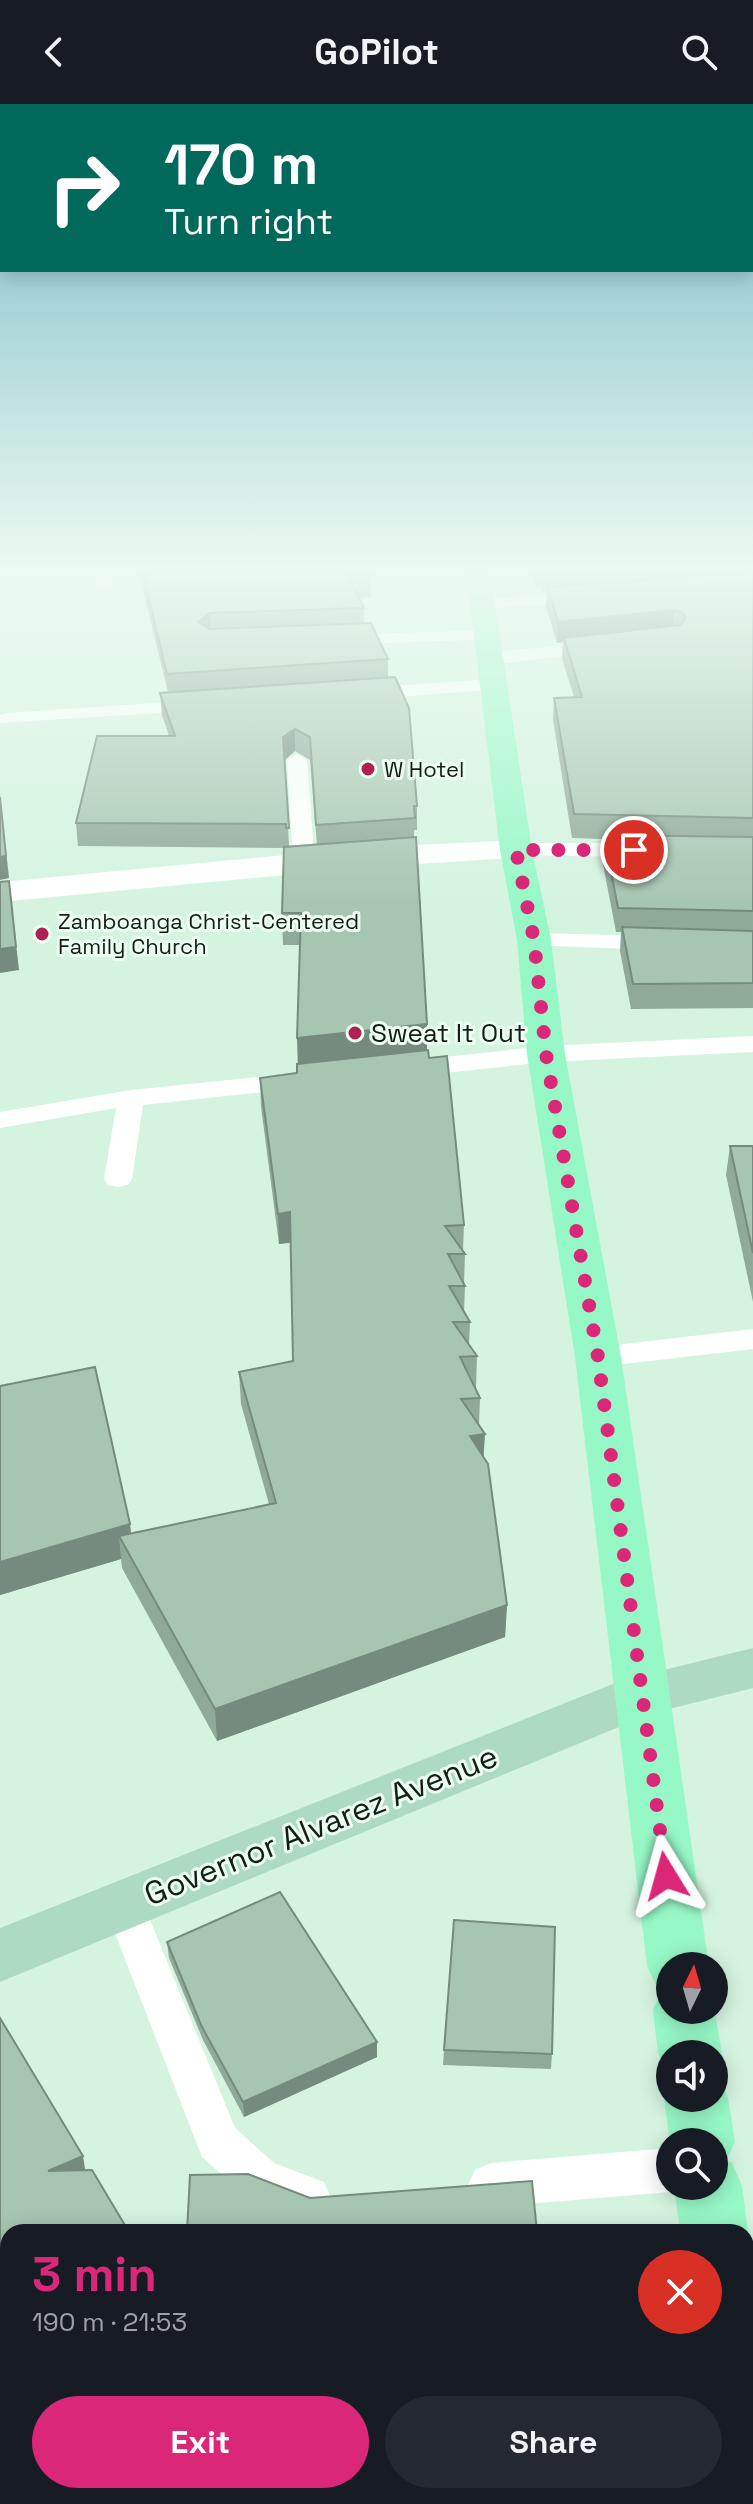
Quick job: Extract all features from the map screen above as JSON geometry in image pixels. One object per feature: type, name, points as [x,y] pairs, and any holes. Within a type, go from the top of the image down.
[{"type":"main road","points":[[493,682],[516,850],[534,940],[546,1054],[598,1357],[676,1952]]},
{"type":"main road","name":"Governor Alvarez Avenue","points":[[0,1955],[642,1695],[753,1668]]},
{"type":"main road","points":[[710,2200],[713,2224]]},
{"type":"street","points":[[0,892],[304,864],[516,850]]},
{"type":"lane","points":[[335,696],[367,682]]},
{"type":"lane","points":[[6,719],[226,704]]},
{"type":"lane","points":[[297,760],[304,864]]},
{"type":"lane","points":[[516,850],[658,850]]},
{"type":"lane","points":[[534,940],[675,944]]},
{"type":"lane","points":[[377,1072],[546,1054],[753,1044]]},
{"type":"lane","points":[[0,1120],[131,1098],[331,1077]]},
{"type":"lane","points":[[118,1179],[131,1098]]},
{"type":"lane","points":[[598,1357],[753,1339]]},
{"type":"lane","points":[[124,1905],[218,2142],[258,2178],[311,2199],[342,2197]]},
{"type":"lane","points":[[451,2188],[656,2171]]},
{"type":"building","points":[[322,682],[397,682],[409,708],[417,806],[414,806],[415,818],[316,825],[310,737],[295,729],[283,737],[289,828],[286,824],[76,823],[97,736],[175,736],[160,693]]},
{"type":"building","points":[[577,682],[753,682],[753,818],[574,814],[554,698],[582,697]]},
{"type":"building","points":[[0,797],[6,856],[0,857]]},
{"type":"building","points":[[604,835],[753,837],[753,911],[618,908]]},
{"type":"building","points":[[416,837],[427,1024],[297,1038],[301,913],[282,913],[284,847]]},
{"type":"building","points":[[9,881],[16,947],[0,949],[0,882]]},
{"type":"building","points":[[622,927],[753,931],[753,983],[633,984]]},
{"type":"building","points":[[428,1050],[429,1058],[447,1056],[464,1225],[445,1226],[465,1254],[448,1254],[465,1286],[449,1286],[470,1322],[453,1322],[477,1356],[460,1357],[480,1398],[461,1399],[485,1434],[470,1436],[488,1464],[507,1605],[215,1709],[119,1536],[276,1503],[239,1372],[293,1361],[290,1212],[278,1214],[260,1078],[297,1073],[297,1064]]},
{"type":"building","points":[[730,1146],[753,1146],[753,1253]]},
{"type":"building","points":[[95,1367],[130,1524],[0,1562],[0,1386]]},
{"type":"building","points":[[280,1892],[377,2042],[243,2102],[201,2025],[167,1942]]},
{"type":"building","points":[[454,1920],[555,1927],[552,2054],[444,2050]]},
{"type":"building","points":[[0,2018],[83,2156],[48,2171],[92,2170],[124,2224],[0,2224]]},
{"type":"building","points":[[248,2174],[310,2198],[532,2181],[536,2224],[187,2224],[190,2175]]},
{"type":"place","name":"W Hotel","points":[[368,769]]},
{"type":"place","name":"Zamboanga Christ-Centered Family Church","points":[[42,934]]},
{"type":"place","name":"Sweat It Out","points":[[355,1033]]},
{"type":"route","points":[[634,850],[516,850],[534,940],[546,1054],[598,1357],[666,1876]]}]
